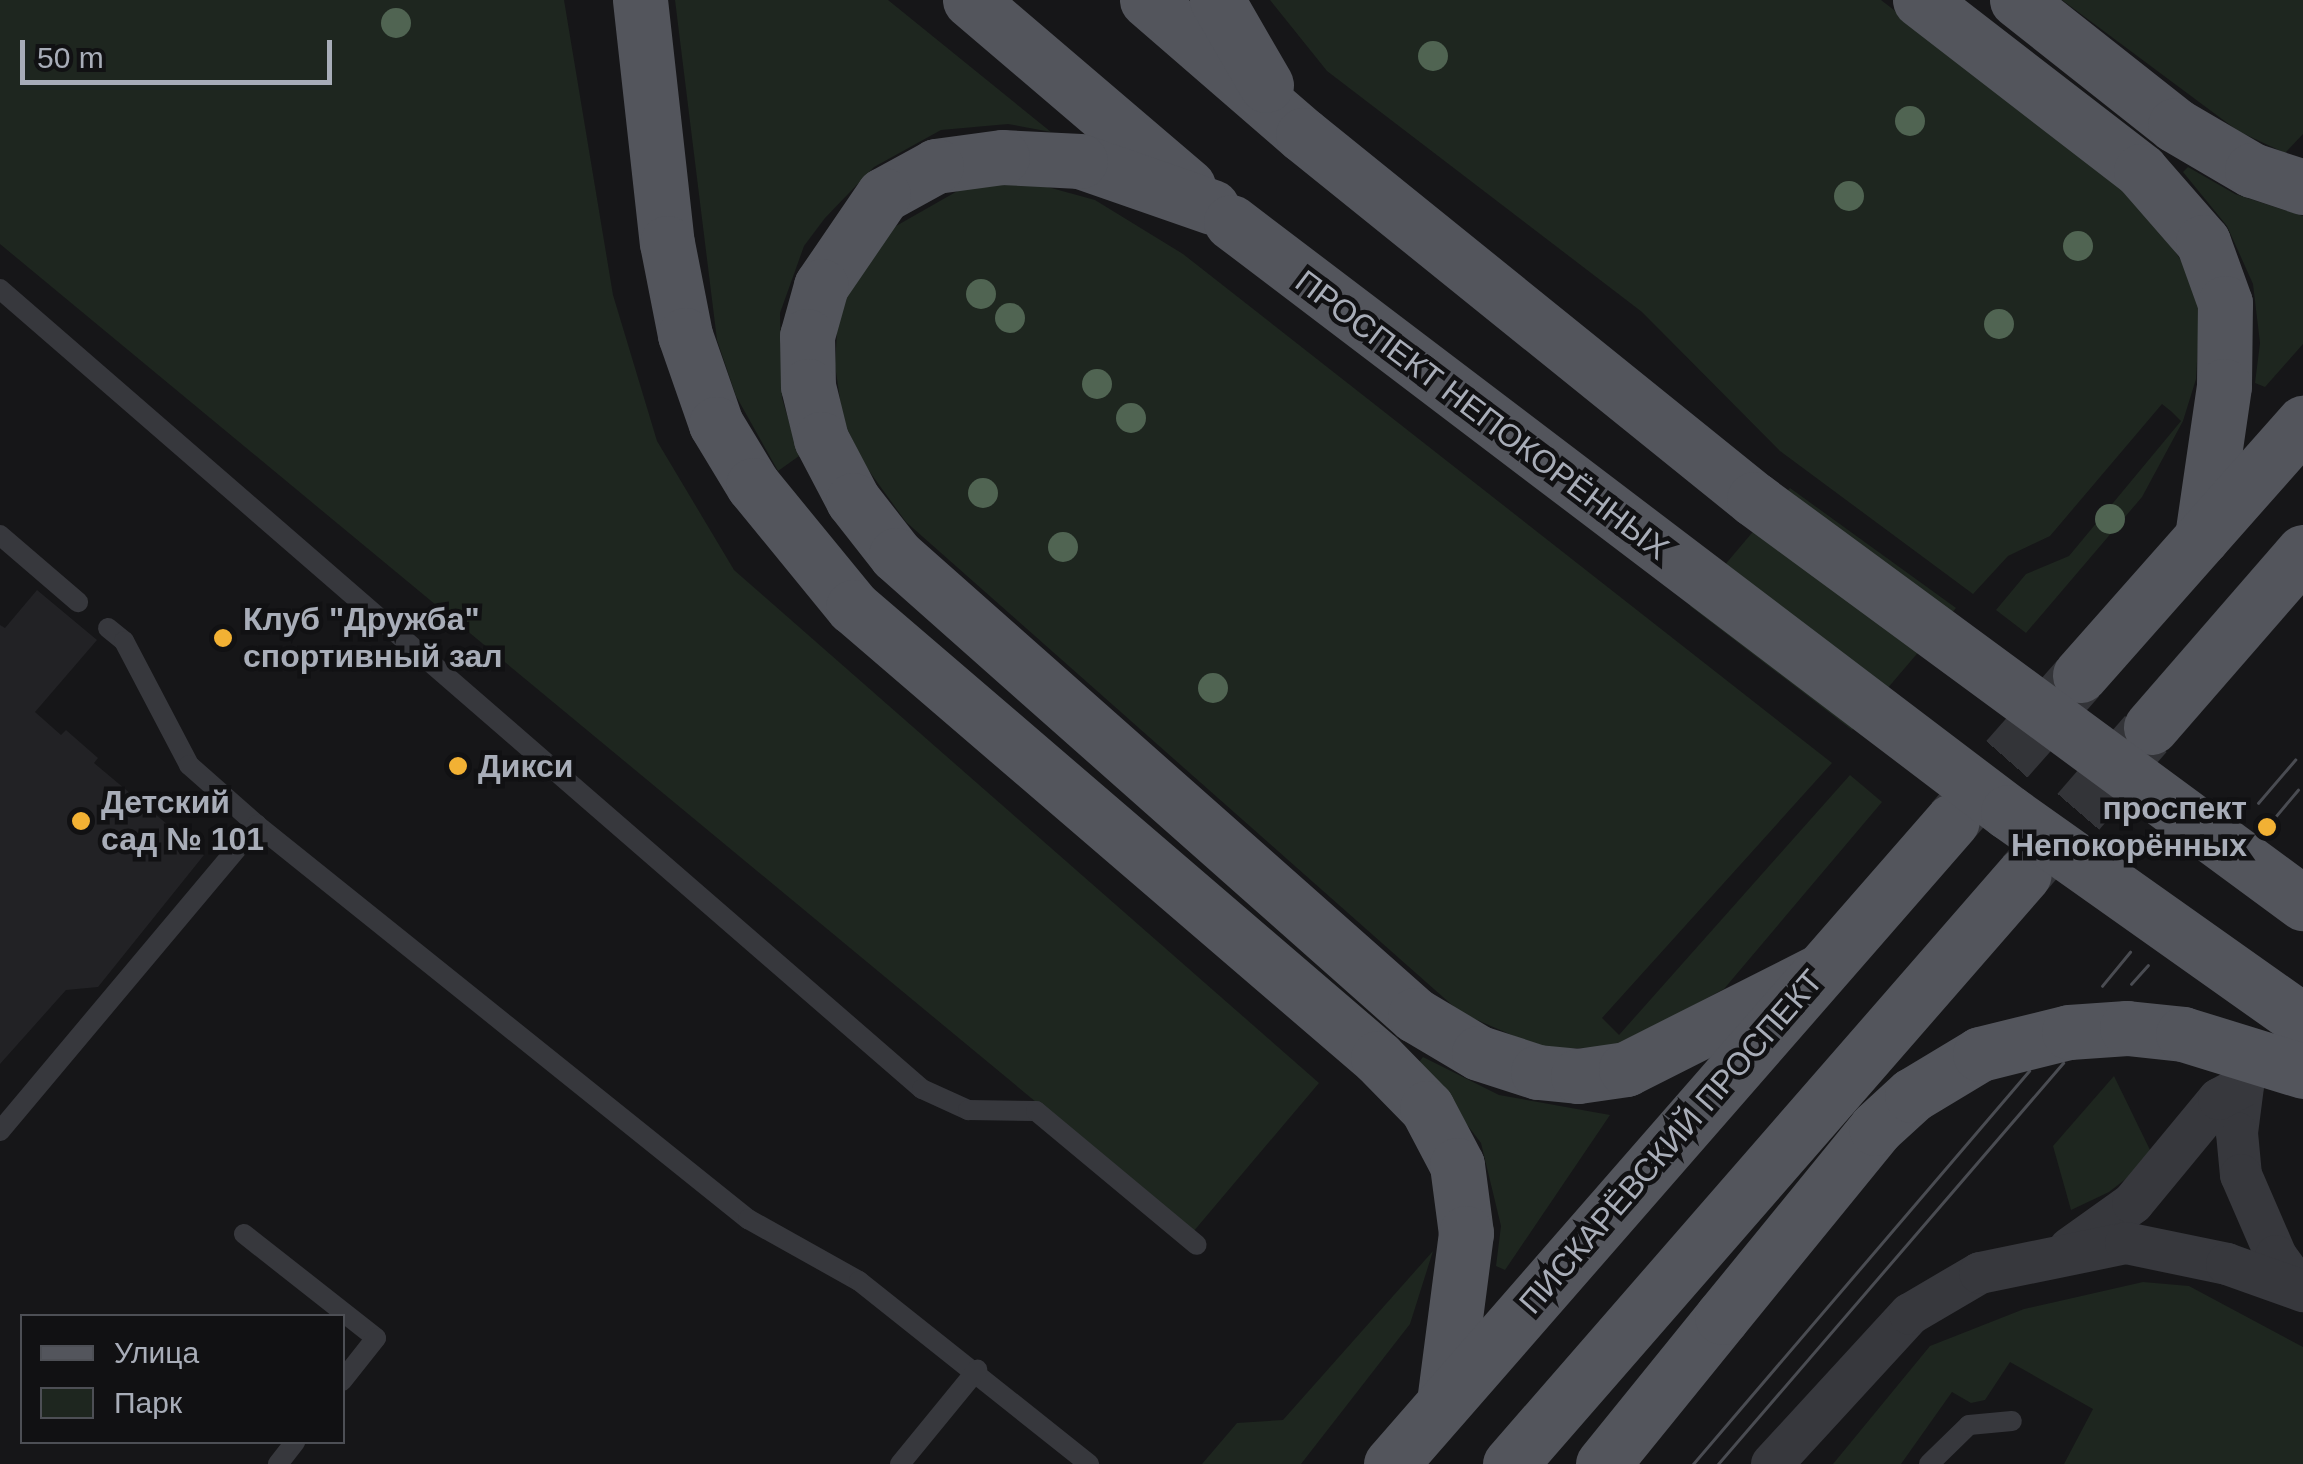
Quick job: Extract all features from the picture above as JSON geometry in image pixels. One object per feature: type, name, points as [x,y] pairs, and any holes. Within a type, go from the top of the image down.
[{"type":"main road","points":[[640,0],[667,243],[685,335],[716,424],[753,485],[854,607],[1378,1058],[1427,1108],[1456,1164],[1466,1233],[1444,1402]]},
{"type":"main road","name":"ПРОСПЕКТ НЕПОКОРЁННЫХ","points":[[970,0],[1222,215],[2008,812],[2303,1021]]},
{"type":"main road","points":[[1147,0],[1295,129],[1754,499],[2073,738],[2303,903]]},
{"type":"main road","points":[[1218,0],[1295,129]]},
{"type":"main road","points":[[1920,0],[2141,170],[2203,242],[2225,320],[2224,386],[2202,537]]},
{"type":"main road","points":[[2016,0],[2175,125],[2252,170],[2303,187]]},
{"type":"main road","points":[[1222,215],[1080,161],[1002,157],[936,166],[883,195],[821,286],[807,336],[808,386],[820,439],[854,500],[896,554],[1415,1015],[1479,1053],[1538,1072],[1578,1076],[1626,1069],[1818,972]]},
{"type":"main road","points":[[2080,676],[2303,423]]},
{"type":"main road","points":[[2151,727],[2303,552]]},
{"type":"main road","name":"ПИСКАРЁВСКИЙ ПРОСПЕКТ","points":[[1390,1464],[1952,821]]},
{"type":"main road","points":[[1510,1464],[2024,874]]},
{"type":"main road","points":[[1603,1464],[1876,1128],[1912,1095],[1980,1054],[2068,1032],[2127,1028],[2184,1034],[2303,1071]]},
{"type":"street","points":[[2066,1251],[2133,1202],[2219,1099],[2243,1086],[2237,1133],[2241,1175],[2276,1256],[2302,1290]]},
{"type":"street","points":[[1772,1464],[1910,1314],[1980,1273],[2066,1251],[2126,1242],[2178,1251],[2302,1290]]},
{"type":"lane","points":[[0,289],[922,1088],[968,1110],[1036,1111],[1197,1245]]},
{"type":"lane","points":[[0,535],[78,602]]},
{"type":"lane","points":[[108,628],[124,641],[189,764],[258,826],[748,1219],[859,1281],[977,1370],[1090,1464]]},
{"type":"lane","points":[[0,1131],[258,826]]},
{"type":"lane","points":[[244,1234],[376,1338],[345,1377]]},
{"type":"lane","points":[[900,1464],[977,1370]]},
{"type":"lane","points":[[1929,1464],[1969,1425],[2012,1421]]},
{"type":"lane","points":[[278,1464],[293,1444]]},
{"type":"shaded area","name":"Детский сад № 101","points":[[37,590],[97,640],[35,712],[61,735],[66,730],[98,758],[94,763],[204,855],[98,987],[66,990],[0,1064],[0,625],[5,628]]},
{"type":"green space","points":[[0,0],[564,0],[613,295],[657,441],[734,570],[1319,1083],[1193,1232],[0,244]]},
{"type":"green space","points":[[675,0],[888,0],[1051,132],[1008,124],[941,130],[874,167],[825,218],[804,246],[780,313],[782,398],[799,456],[778,471],[736,396],[717,340]]},
{"type":"green space","points":[[1270,0],[1881,0],[2123,187],[2159,227],[2184,265],[2200,309],[2196,379],[2183,421],[2142,497],[2026,633],[1996,610],[2026,574],[2069,556],[2181,421],[2172,412],[2162,404],[2050,536],[2008,556],[1973,594],[1780,451],[1642,312],[1327,71]]},
{"type":"green space","points":[[2062,0],[2303,0],[2303,134],[2285,153],[2238,131]]},
{"type":"green space","points":[[2188,167],[2235,194],[2303,216],[2303,344],[2265,387],[2255,383],[2260,343],[2253,284],[2227,226],[2183,172]]},
{"type":"green space","points":[[968,185],[1044,186],[1095,200],[1183,254],[1832,763],[1602,1018],[1619,1035],[1850,775],[1882,802],[1724,989],[1615,1047],[1544,1049],[1461,1013],[906,522],[864,464],[843,420],[835,365],[838,315],[854,276],[889,230]]},
{"type":"green space","points":[[1790,488],[1956,608],[1852,730],[1690,606]]},
{"type":"green space","points":[[1423,1057],[1499,1095],[1610,1115],[1505,1270],[1496,1266],[1501,1226],[1481,1143],[1419,1062]]},
{"type":"green space","points":[[2114,1076],[2150,1150],[2141,1167],[2109,1192],[2071,1210],[2053,1146]]},
{"type":"green space","points":[[1433,1251],[1410,1324],[1301,1464],[1202,1464],[1237,1423],[1283,1420]]},
{"type":"green space","points":[[2143,1282],[2189,1286],[2303,1347],[2303,1464],[2064,1464],[2093,1409],[2010,1362],[1985,1400],[1971,1403],[1952,1392],[1901,1464],[1833,1464],[1930,1346],[2024,1309]]},
{"type":"tunnel","points":[[1952,821],[2078,678]]},
{"type":"tunnel","points":[[2024,874],[2146,733]]},
{"type":"tram line","points":[[2258,803],[2295,760]]},
{"type":"tram line","points":[[2276,816],[2298,790]]},
{"type":"tram line","points":[[2102,986],[2130,952]]},
{"type":"tram line","points":[[2131,984],[2148,965]]},
{"type":"tram line","points":[[1718,1464],[2063,1063]]},
{"type":"tram line","points":[[1693,1464],[2029,1071]]},
{"type":"place","name":"Клуб \"Дружба\" спортивный зал","points":[[223,638]]},
{"type":"place","name":"Дикси","points":[[458,766]]},
{"type":"place","name":"Детский сад № 101","points":[[81,821]]},
{"type":"place","name":"проспект Непокорённых","points":[[2267,827]]}]
